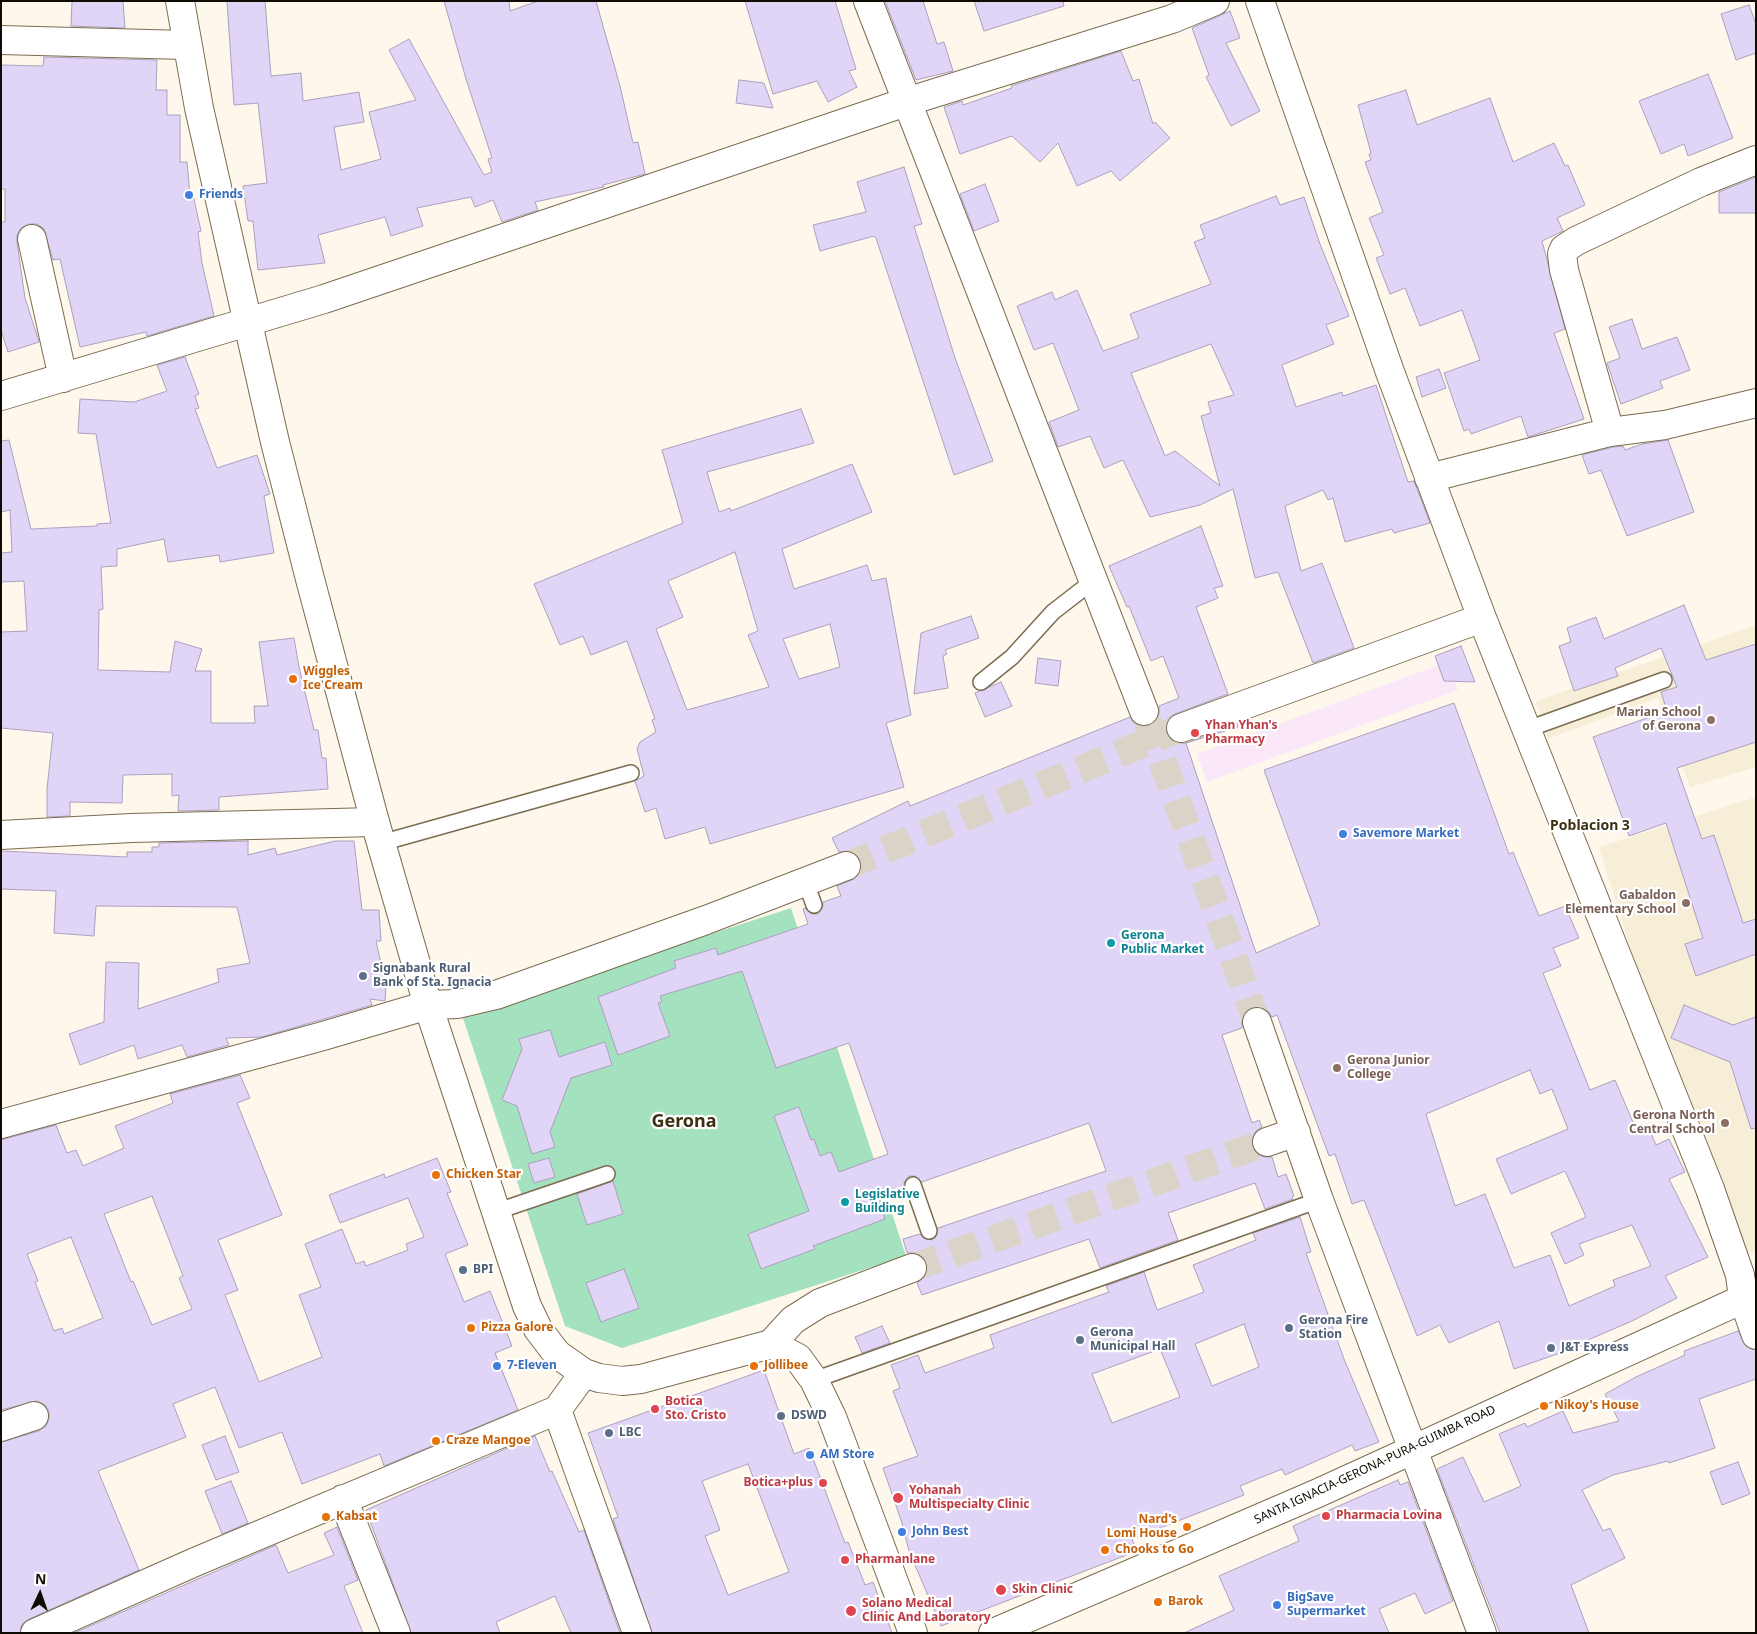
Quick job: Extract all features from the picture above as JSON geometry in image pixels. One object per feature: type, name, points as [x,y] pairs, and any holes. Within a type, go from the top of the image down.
[{"type":"street","points":[[180,1],[186,45],[248,322],[310,579],[378,832],[428,1005],[522,1293],[538,1329],[557,1354],[584,1373],[599,1378],[622,1381],[641,1379],[771,1344],[793,1320],[820,1303],[912,1268]]},
{"type":"street","points":[[868,1],[1144,711]]},
{"type":"street","points":[[1,396],[384,280],[580,211],[906,102],[1172,19],[1215,1]]},
{"type":"street","points":[[1260,1],[1429,478],[1482,618],[1528,729],[1710,1189],[1740,1275],[1749,1295],[1756,1335]]},
{"type":"street","points":[[1,40],[186,45]]},
{"type":"street","points":[[1610,432],[1564,270],[1562,254],[1564,249],[1576,241],[1701,182],[1756,160]]},
{"type":"street","points":[[32,239],[63,378]]},
{"type":"street","points":[[1429,478],[1610,432],[1665,424],[1756,403]]},
{"type":"street","points":[[1181,728],[1482,618]]},
{"type":"street","points":[[1,835],[131,828],[378,832]]},
{"type":"street","points":[[1,1124],[323,1036],[428,1005],[458,1004],[496,995],[810,894],[846,866]]},
{"type":"street","points":[[1257,1022],[1319,1200],[1482,1633]]},
{"type":"street","points":[[1267,1142],[1296,1132]]},
{"type":"street","name":"SANTA IGNACIA-GERONA-PURA-GUIMBA ROAD","points":[[993,1633],[1228,1532],[1749,1295]]},
{"type":"street","points":[[771,1344],[798,1358],[814,1380],[839,1434],[913,1633]]},
{"type":"street","points":[[36,1633],[343,1499],[557,1410],[584,1373]]},
{"type":"street","points":[[557,1410],[637,1633]]},
{"type":"street","points":[[1,1427],[34,1416]]},
{"type":"street","points":[[343,1499],[396,1633]]},
{"type":"lane","points":[[981,682],[1012,657],[1053,612],[1093,581]]},
{"type":"lane","points":[[1528,729],[1664,680]]},
{"type":"lane","points":[[378,832],[631,773]]},
{"type":"lane","points":[[495,1212],[607,1174]]},
{"type":"lane","points":[[912,1185],[929,1231]]},
{"type":"lane","points":[[814,1380],[1319,1200]]},
{"type":"shaded area","name":"Marian School of Gerona","points":[[1756,625],[1756,767],[1690,787],[1658,698],[1548,739],[1536,701]]},
{"type":"shaded area","points":[[1447,662],[1458,690],[1207,782],[1197,754]]},
{"type":"shaded area","points":[[1756,797],[1756,1251],[1746,1254],[1645,994],[1599,847]]},
{"type":"green space","points":[[791,908],[906,1256],[622,1348],[565,1326],[462,1015]]},
{"type":"building","points":[[72,1],[123,1],[125,28],[71,26]]},
{"type":"building","points":[[227,1],[265,1],[271,76],[301,73],[303,101],[359,92],[364,122],[334,127],[341,170],[381,159],[369,112],[416,100],[389,50],[409,39],[484,175],[492,172],[488,159],[492,158],[466,79],[444,1],[509,1],[510,11],[538,1],[596,1],[620,86],[633,143],[638,142],[645,174],[603,185],[604,187],[535,202],[538,210],[502,222],[493,200],[475,207],[471,197],[417,208],[423,226],[391,236],[385,217],[318,235],[325,263],[258,270],[253,221],[248,221],[243,186],[267,183],[258,103],[234,105]]},
{"type":"building","points":[[745,1],[835,1],[856,69],[849,71],[857,87],[828,102],[817,81],[773,94]]},
{"type":"building","points":[[885,1],[923,1],[937,44],[944,42],[953,71],[916,80]]},
{"type":"building","points":[[974,1],[1063,1],[1064,6],[984,31]]},
{"type":"building","points":[[1749,5],[1756,24],[1756,53],[1736,60],[1721,14]]},
{"type":"building","points":[[1230,11],[1240,38],[1226,43],[1260,111],[1231,126],[1206,77],[1209,75],[1192,28]]},
{"type":"building","points":[[1121,51],[1133,81],[1139,79],[1153,124],[1155,122],[1170,138],[1120,181],[1111,171],[1077,186],[1058,143],[1040,162],[1012,136],[960,154],[944,107],[962,101],[963,105],[1012,88],[1011,86]]},
{"type":"building","points":[[44,57],[157,60],[156,90],[167,90],[167,115],[180,115],[180,162],[187,162],[190,195],[193,195],[201,231],[198,232],[202,263],[214,316],[147,336],[146,332],[80,347],[60,259],[53,260],[44,229],[37,224],[29,224],[21,228],[17,235],[17,242],[25,298],[39,342],[8,352],[1,330],[1,222],[5,222],[5,189],[1,189],[1,65],[43,66]]},
{"type":"building","points":[[1708,74],[1733,138],[1688,156],[1684,144],[1661,154],[1639,101]]},
{"type":"building","points":[[739,80],[764,83],[773,108],[736,103]]},
{"type":"building","points":[[1406,90],[1417,125],[1490,98],[1513,162],[1554,143],[1565,166],[1568,165],[1585,205],[1557,218],[1563,231],[1542,241],[1565,329],[1554,333],[1584,419],[1528,437],[1521,416],[1471,434],[1469,429],[1464,431],[1444,373],[1480,360],[1462,310],[1420,326],[1405,288],[1390,294],[1376,258],[1384,255],[1369,218],[1383,212],[1365,162],[1371,160],[1369,154],[1371,153],[1358,105]]},
{"type":"building","points":[[904,167],[922,224],[914,226],[955,358],[993,461],[954,475],[876,238],[874,236],[820,251],[813,225],[866,212],[857,182]]},
{"type":"building","points":[[1756,177],[1756,213],[1719,213],[1719,192]]},
{"type":"building","points":[[985,184],[999,221],[974,231],[960,194]]},
{"type":"building","points":[[1276,196],[1280,205],[1304,197],[1320,244],[1349,316],[1326,325],[1334,344],[1282,365],[1296,407],[1342,392],[1343,396],[1376,385],[1408,482],[1414,481],[1430,523],[1394,533],[1392,529],[1345,542],[1333,498],[1328,500],[1323,490],[1285,506],[1301,571],[1322,563],[1354,648],[1313,663],[1278,572],[1255,578],[1233,489],[1200,505],[1150,517],[1123,460],[1104,468],[1090,436],[1058,447],[1049,422],[1079,410],[1053,343],[1034,350],[1017,306],[1052,292],[1055,300],[1077,290],[1103,351],[1139,338],[1130,314],[1211,284],[1194,242],[1205,238],[1200,225]],"holes":[[[1211,344],[1234,395],[1208,402],[1211,413],[1201,416],[1220,486],[1175,451],[1165,456],[1131,373]]]},
{"type":"building","points":[[1632,319],[1642,349],[1677,337],[1690,370],[1660,381],[1663,388],[1621,404],[1607,363],[1620,358],[1609,327]]},
{"type":"building","points":[[185,357],[199,394],[195,396],[199,408],[195,409],[217,468],[257,455],[270,494],[264,496],[274,553],[220,562],[219,555],[168,562],[164,539],[117,549],[117,566],[101,567],[103,609],[99,610],[98,670],[170,672],[175,641],[202,649],[195,671],[211,671],[211,723],[255,723],[254,706],[268,706],[259,642],[294,638],[314,730],[318,730],[322,758],[326,758],[328,789],[219,797],[219,810],[178,811],[179,795],[172,796],[172,774],[123,775],[122,803],[70,802],[70,816],[47,817],[47,789],[53,733],[1,728],[1,632],[27,631],[24,581],[1,582],[1,553],[12,552],[10,510],[1,512],[1,441],[9,440],[31,529],[97,526],[97,524],[111,523],[96,434],[78,433],[80,399],[134,402],[167,391],[157,365]]},
{"type":"building","points":[[1439,369],[1446,388],[1422,397],[1416,377]]},
{"type":"building","points":[[801,409],[814,443],[707,472],[719,512],[730,508],[731,511],[852,464],[872,512],[782,549],[794,589],[867,565],[872,581],[886,578],[911,715],[886,723],[904,787],[710,844],[705,827],[665,839],[656,808],[645,812],[635,781],[644,776],[637,749],[640,742],[656,732],[652,720],[655,719],[627,641],[591,655],[583,636],[560,645],[534,584],[683,523],[662,450]],"holes":[[[735,552],[758,631],[748,635],[769,687],[687,710],[656,629],[683,617],[668,581]],[[830,624],[840,667],[799,679],[783,639]]]},
{"type":"building","points":[[1668,440],[1694,512],[1627,536],[1601,470],[1589,474],[1582,455],[1613,447],[1623,446],[1625,450],[1642,444]]},
{"type":"building","points":[[1201,526],[1223,586],[1214,588],[1218,598],[1196,607],[1228,694],[1169,718],[1166,725],[1166,733],[1171,740],[1178,743],[1186,743],[1256,953],[1320,925],[1264,770],[1454,703],[1509,854],[1513,852],[1539,916],[1565,906],[1579,938],[1553,948],[1561,966],[1543,973],[1590,1090],[1615,1080],[1636,1129],[1647,1124],[1656,1145],[1669,1139],[1685,1172],[1669,1179],[1708,1257],[1665,1276],[1677,1298],[1632,1321],[1588,1340],[1589,1343],[1514,1369],[1499,1321],[1449,1343],[1440,1325],[1417,1336],[1364,1200],[1352,1204],[1335,1154],[1329,1156],[1277,1015],[1272,1017],[1268,1011],[1260,1007],[1252,1007],[1246,1011],[1242,1019],[1242,1028],[1222,1035],[1252,1123],[1259,1120],[1262,1127],[1256,1131],[1252,1139],[1252,1148],[1257,1154],[1272,1157],[1278,1177],[1286,1174],[1294,1196],[1292,1197],[1293,1199],[1265,1209],[1255,1183],[1168,1213],[1178,1240],[1100,1268],[1089,1239],[922,1295],[917,1283],[924,1277],[927,1271],[927,1263],[921,1256],[915,1253],[907,1253],[903,1239],[920,1234],[923,1238],[932,1240],[936,1237],[938,1228],[1106,1171],[1089,1123],[922,1182],[915,1176],[909,1176],[904,1183],[904,1188],[877,1197],[885,1219],[813,1246],[815,1249],[761,1269],[748,1234],[809,1211],[774,1116],[799,1107],[811,1140],[814,1139],[820,1156],[831,1152],[839,1172],[888,1154],[849,1043],[776,1068],[742,971],[660,996],[662,1002],[658,1003],[670,1036],[618,1055],[598,997],[676,968],[674,961],[716,948],[718,955],[808,924],[803,909],[805,908],[812,914],[818,914],[823,907],[823,902],[841,896],[837,886],[854,879],[861,869],[861,861],[856,854],[848,851],[839,852],[832,838],[908,801],[910,806],[1130,717],[1134,723],[1141,726],[1149,726],[1156,721],[1159,714],[1159,706],[1179,698],[1163,656],[1151,661],[1129,606],[1127,607],[1109,566]],"holes":[[[1530,1070],[1540,1094],[1552,1089],[1568,1129],[1496,1159],[1511,1194],[1565,1171],[1586,1217],[1551,1233],[1565,1264],[1584,1255],[1579,1244],[1632,1225],[1651,1266],[1613,1280],[1615,1286],[1569,1306],[1550,1255],[1514,1268],[1485,1194],[1455,1206],[1426,1114]]]},
{"type":"building","points":[[1684,605],[1706,660],[1756,644],[1756,742],[1677,768],[1702,839],[1714,835],[1743,923],[1756,919],[1756,954],[1696,976],[1685,944],[1703,938],[1666,823],[1629,836],[1593,737],[1667,711],[1661,692],[1677,687],[1661,648],[1615,668],[1618,676],[1574,691],[1559,646],[1571,642],[1567,628],[1596,617],[1604,639]]},
{"type":"building","points":[[971,616],[979,638],[945,650],[947,654],[943,656],[948,688],[914,694],[921,633]]},
{"type":"building","points":[[1461,646],[1475,682],[1444,681],[1435,656]]},
{"type":"building","points":[[1038,658],[1061,661],[1058,686],[1035,683]]},
{"type":"building","points":[[1001,682],[1012,706],[985,717],[975,693]]},
{"type":"building","points":[[1237,724],[1238,727],[1186,743]]},
{"type":"building","points":[[248,841],[248,855],[275,848],[277,855],[335,841],[354,841],[362,910],[379,910],[381,941],[376,941],[386,986],[385,1001],[370,999],[372,1005],[262,1037],[226,1038],[229,1045],[187,1057],[182,1045],[138,1059],[134,1045],[80,1065],[69,1034],[104,1022],[106,962],[139,963],[138,1009],[219,982],[217,969],[250,963],[237,907],[96,906],[94,936],[54,933],[56,891],[1,889],[1,851],[127,857],[127,852],[152,852],[152,847],[159,847],[159,843]]},
{"type":"building","points":[[1684,1005],[1733,1025],[1756,1017],[1756,1128],[1751,1129],[1730,1062],[1671,1038]]},
{"type":"building","points":[[550,1030],[559,1057],[605,1042],[612,1065],[571,1078],[550,1132],[555,1147],[532,1154],[517,1106],[502,1100],[522,1049],[519,1039]]},
{"type":"building","points":[[240,1075],[250,1098],[237,1103],[282,1215],[218,1240],[238,1290],[225,1295],[259,1382],[322,1357],[299,1295],[321,1287],[305,1244],[342,1229],[356,1264],[364,1261],[366,1266],[408,1250],[406,1244],[424,1237],[408,1198],[340,1223],[329,1195],[384,1174],[385,1178],[437,1158],[451,1192],[447,1193],[468,1245],[445,1254],[464,1302],[490,1291],[512,1346],[495,1353],[518,1410],[384,1466],[380,1454],[302,1484],[282,1432],[239,1448],[215,1387],[173,1404],[186,1437],[98,1471],[139,1570],[29,1619],[22,1624],[20,1633],[1,1633],[1,1442],[39,1431],[46,1426],[49,1419],[49,1411],[45,1405],[37,1401],[1,1410],[1,1140],[56,1125],[67,1153],[76,1150],[83,1166],[124,1148],[115,1126],[173,1103],[170,1094]],"holes":[[[152,1196],[183,1276],[179,1278],[192,1309],[152,1325],[133,1281],[131,1282],[104,1214]],[[71,1237],[103,1318],[64,1334],[62,1328],[54,1331],[35,1282],[38,1281],[27,1254]]]},
{"type":"building","points":[[549,1158],[555,1177],[534,1183],[528,1164]]},
{"type":"building","points":[[613,1181],[623,1214],[587,1225],[577,1194]]},
{"type":"building","points":[[1300,1217],[1311,1252],[1306,1253],[1344,1359],[1379,1442],[1355,1451],[1352,1445],[1285,1475],[1282,1469],[1240,1486],[1244,1495],[1132,1539],[1137,1551],[941,1626],[909,1551],[902,1523],[883,1468],[918,1456],[893,1391],[900,1388],[891,1365],[918,1355],[925,1373],[994,1348],[990,1335],[1109,1292],[1106,1286],[1144,1272],[1157,1310],[1204,1292],[1193,1265],[1256,1240],[1253,1233]],"holes":[[[1244,1324],[1259,1367],[1212,1386],[1195,1344]],[[1160,1349],[1180,1397],[1112,1423],[1092,1374]]]},
{"type":"building","points":[[624,1269],[639,1308],[601,1322],[586,1283]]},
{"type":"building","points":[[882,1326],[890,1343],[862,1353],[855,1337]]},
{"type":"building","points":[[1738,1331],[1746,1346],[1756,1350],[1756,1379],[1699,1399],[1715,1448],[1669,1463],[1668,1461],[1613,1475],[1582,1490],[1603,1531],[1610,1528],[1625,1558],[1571,1585],[1589,1633],[1500,1633],[1437,1469],[1463,1457],[1484,1502],[1521,1486],[1499,1434],[1525,1423],[1527,1427],[1563,1411],[1573,1433],[1619,1421],[1605,1394],[1636,1377],[1685,1355],[1684,1351]]},
{"type":"building","points":[[764,1370],[794,1454],[809,1448],[845,1543],[848,1542],[865,1585],[873,1582],[892,1633],[652,1633],[613,1519],[618,1517],[588,1433]],"holes":[[[748,1464],[789,1572],[728,1595],[705,1536],[720,1530],[702,1481]]]},
{"type":"building","points":[[225,1436],[239,1472],[216,1480],[202,1445]]},
{"type":"building","points":[[535,1436],[579,1532],[584,1530],[620,1633],[571,1633],[555,1596],[496,1622],[500,1633],[411,1633],[366,1510]]},
{"type":"building","points":[[1738,1462],[1750,1494],[1722,1505],[1710,1472]]},
{"type":"building","points":[[1398,1480],[1400,1485],[1408,1482],[1453,1601],[1425,1614],[1415,1593],[1379,1609],[1389,1633],[1184,1633],[1234,1610],[1219,1576],[1299,1541],[1293,1526]]},
{"type":"building","points":[[231,1481],[248,1523],[222,1534],[205,1491]]},
{"type":"building","points":[[337,1527],[358,1580],[344,1586],[363,1633],[74,1633],[276,1545],[288,1573],[334,1555],[324,1533]]},
{"type":"tunnel","points":[[1148,721],[1257,1022]]},
{"type":"tunnel","points":[[846,866],[1181,728]]},
{"type":"tunnel","points":[[912,1268],[1267,1142]]},
{"type":"place","name":"Friends","points":[[189,195]]},
{"type":"place","name":"Wiggles Ice Cream","points":[[293,679]]},
{"type":"place","name":"Marian School of Gerona","points":[[1711,720]]},
{"type":"place","name":"Yhan Yhan's Pharmacy","points":[[1195,733]]},
{"type":"place","name":"Savemore Market","points":[[1343,834]]},
{"type":"place","name":"Gabaldon Elementary School","points":[[1686,903]]},
{"type":"place","name":"Gerona Public Market","points":[[1111,943]]},
{"type":"place","name":"Signabank Rural Bank of Sta. Ignacia","points":[[363,976]]},
{"type":"place","name":"Gerona Junior College","points":[[1337,1068]]},
{"type":"place","name":"Gerona North Central School","points":[[1725,1123]]},
{"type":"place","name":"Chicken Star","points":[[436,1175]]},
{"type":"place","name":"Legislative Building","points":[[845,1202]]},
{"type":"place","name":"BPI","points":[[463,1270]]},
{"type":"place","name":"Pizza Galore","points":[[471,1328]]},
{"type":"place","name":"Gerona Fire Station","points":[[1289,1328]]},
{"type":"place","name":"Gerona Municipal Hall","points":[[1080,1340]]},
{"type":"place","name":"J&T Express","points":[[1551,1348]]},
{"type":"place","name":"7-Eleven","points":[[497,1366]]},
{"type":"place","name":"Jollibee","points":[[754,1366]]},
{"type":"place","name":"Nikoy's House","points":[[1544,1406]]},
{"type":"place","name":"Botica Sto. Cristo","points":[[655,1409]]},
{"type":"place","name":"DSWD","points":[[781,1416]]},
{"type":"place","name":"LBC","points":[[609,1433]]},
{"type":"place","name":"Craze Mangoe","points":[[436,1441]]},
{"type":"place","name":"AM Store","points":[[810,1455]]},
{"type":"place","name":"Botica+plus","points":[[823,1483]]},
{"type":"place","name":"Yohanah Multispecialty Clinic","points":[[898,1498]]},
{"type":"place","name":"Pharmacia Lovina","points":[[1326,1516]]},
{"type":"place","name":"Kabsat","points":[[326,1517]]},
{"type":"place","name":"Nard's Lomi House","points":[[1187,1527]]},
{"type":"place","name":"John Best","points":[[902,1532]]},
{"type":"place","name":"Chooks to Go","points":[[1105,1550]]},
{"type":"place","name":"Pharmanlane","points":[[845,1560]]},
{"type":"place","name":"Skin Clinic","points":[[1001,1590]]},
{"type":"place","name":"Barok","points":[[1158,1602]]},
{"type":"place","name":"BigSave Supermarket","points":[[1277,1605]]},
{"type":"place","name":"Solano Medical Clinic And Laboratory","points":[[851,1611]]},
{"type":"district","name":"Poblacion 3","points":[[1590,826]]},
{"type":"district","name":"Gerona","points":[[684,1122]]}]
